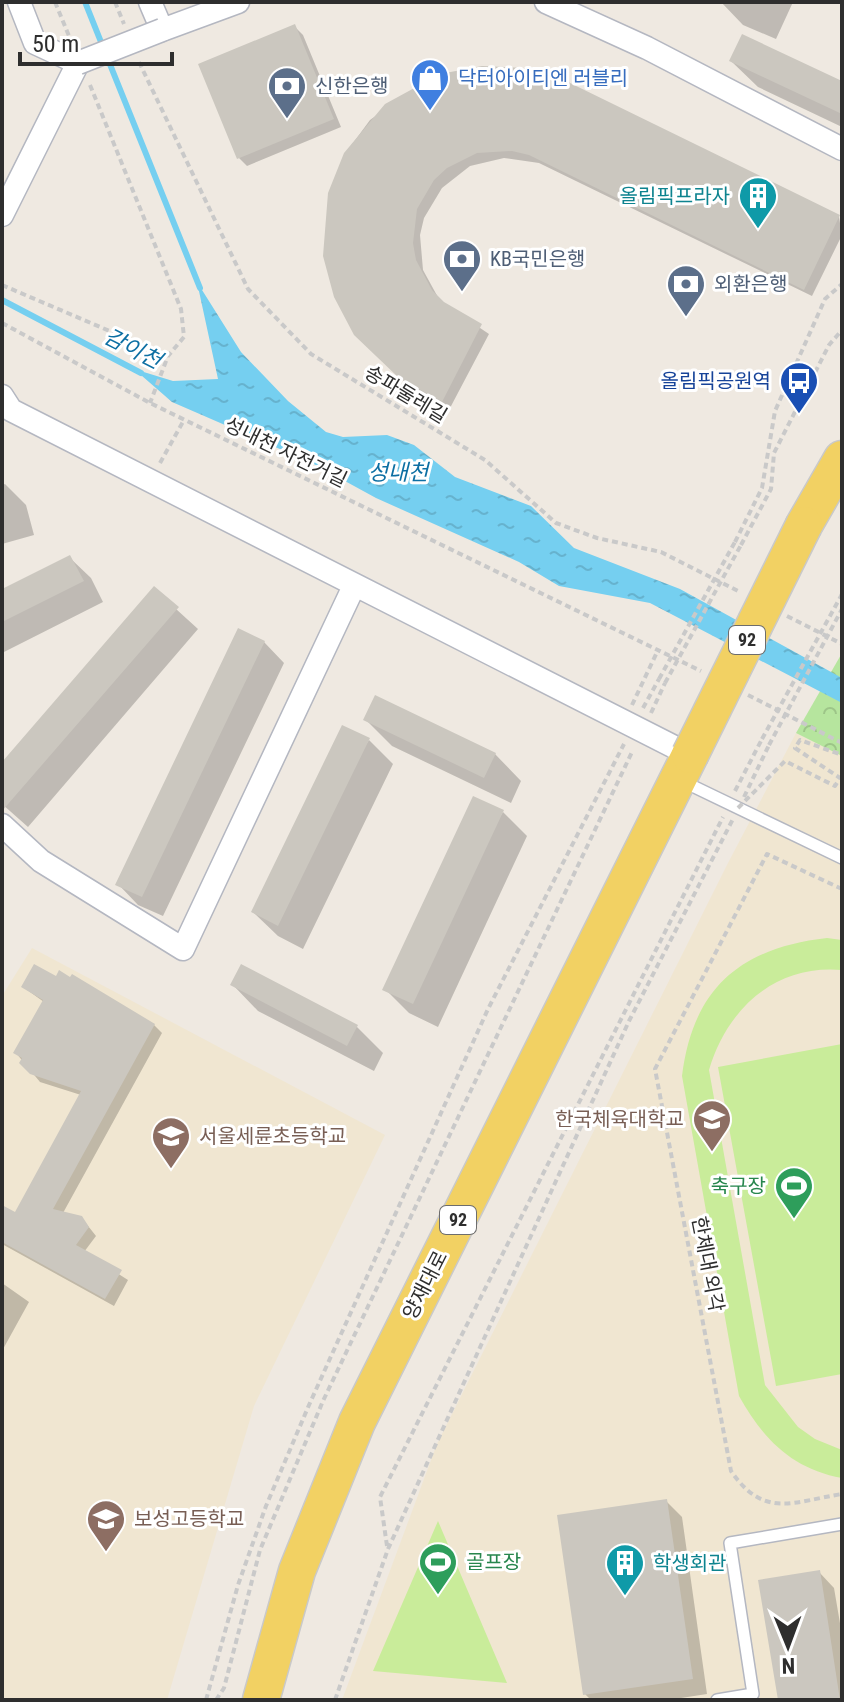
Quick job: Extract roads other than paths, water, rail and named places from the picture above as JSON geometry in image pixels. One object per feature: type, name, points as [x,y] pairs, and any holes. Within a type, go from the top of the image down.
[{"type":"main road","name":"92","points":[[684,767],[804,525],[842,459]]},
{"type":"main road","name":"양재대로","points":[[261,1700],[297,1571],[357,1422],[684,767]]},
{"type":"street","points":[[19,2],[35,43],[79,60],[238,2]]},
{"type":"street","points":[[150,2],[162,30]]},
{"type":"street","points":[[546,2],[647,48],[842,149]]},
{"type":"street","points":[[2,215],[79,60]]},
{"type":"street","points":[[2,396],[11,410],[629,724],[684,767]]},
{"type":"street","points":[[2,825],[41,861],[183,949],[354,586]]},
{"type":"lane","points":[[684,767],[734,806],[842,858]]},
{"type":"lane","points":[[717,1700],[753,1694],[730,1543],[842,1524]]},
{"type":"water","name":"성내천","points":[[197,282],[241,352],[288,401],[326,432],[343,437],[387,435],[414,445],[455,477],[531,506],[574,548],[680,589],[842,678],[842,703],[650,603],[559,586],[519,562],[376,498],[312,463],[172,402],[134,369],[173,381],[218,379]]},
{"type":"waterway","name":"성내천","points":[[85,2],[103,47]]},
{"type":"waterway","name":"성내천","points":[[107,57],[200,288]]},
{"type":"waterway","name":"감이천","points":[[2,300],[141,373]]},
{"type":"place","name":"닥터아이티엔 러블리","points":[[430,112]]},
{"type":"place","name":"신한은행","points":[[287,120]]},
{"type":"place","name":"올림픽프라자","points":[[758,230]]},
{"type":"place","name":"KB국민은행","points":[[462,293]]},
{"type":"place","name":"외환은행","points":[[686,318]]},
{"type":"place","name":"올림픽공원역","points":[[799,415]]},
{"type":"place","name":"한국체육대학교","points":[[712,1153]]},
{"type":"place","name":"서울세륜초등학교","points":[[171,1170]]},
{"type":"place","name":"축구장","points":[[794,1220]]},
{"type":"place","name":"보성고등학교","points":[[106,1553]]},
{"type":"place","name":"골프장","points":[[438,1596]]},
{"type":"place","name":"학생회관","points":[[625,1597]]}]
